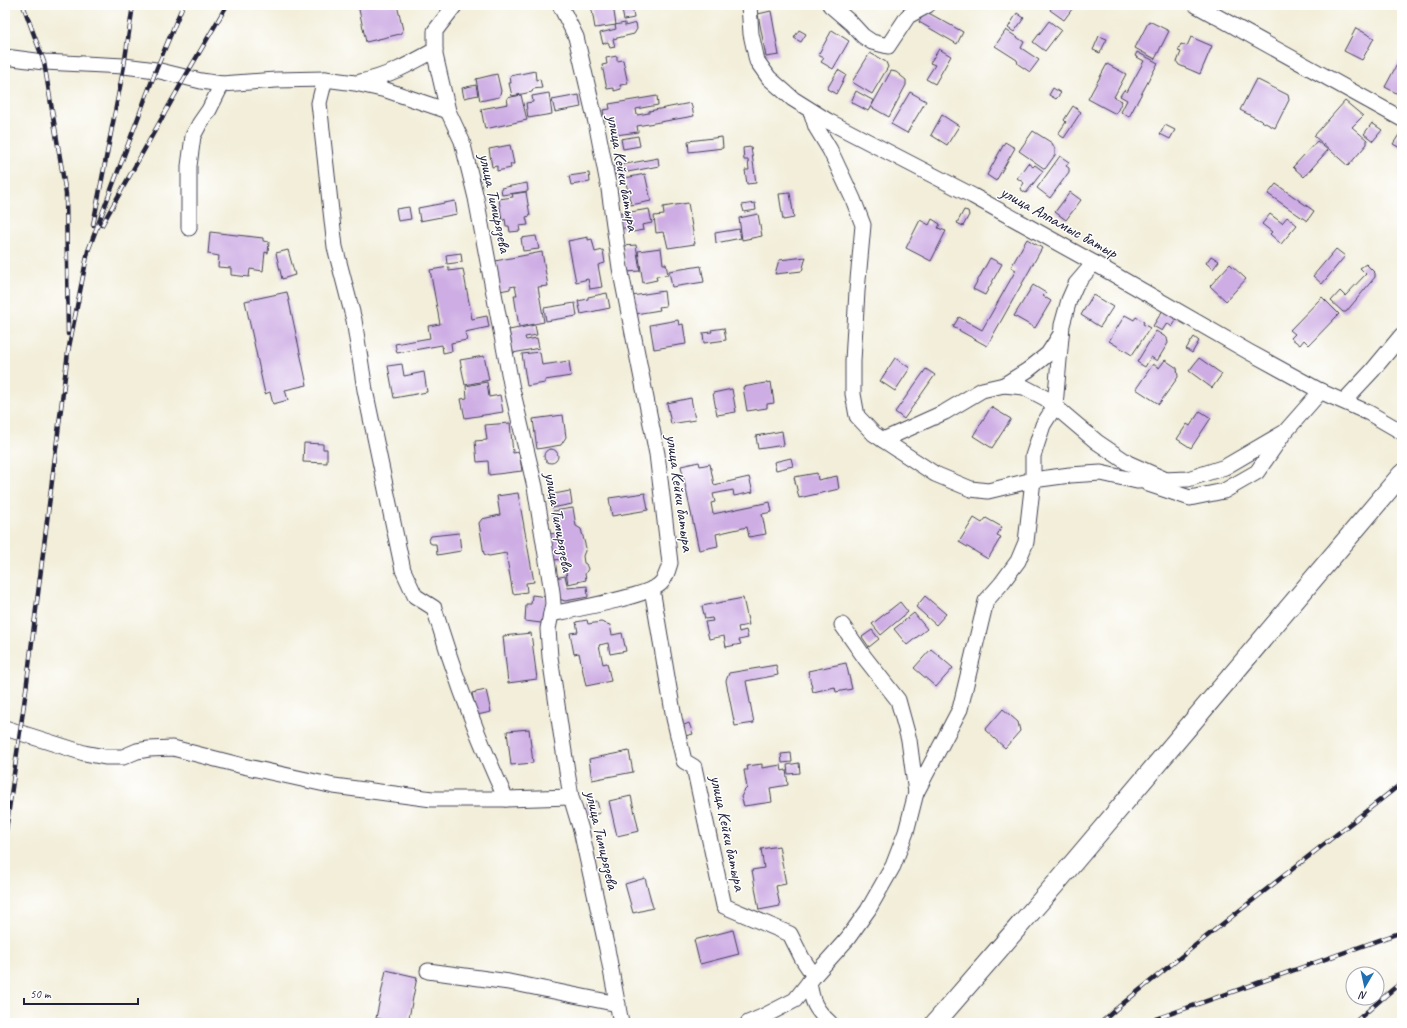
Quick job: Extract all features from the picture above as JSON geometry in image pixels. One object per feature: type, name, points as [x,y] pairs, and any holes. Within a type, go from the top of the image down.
[{"type":"main road","points":[[935,1023],[1058,881],[1402,474]]},
{"type":"street","name":"улица Тимирязева","points":[[455,5],[435,31],[434,55],[448,111],[462,141],[476,198],[512,389],[535,487],[552,592],[553,604],[548,629],[550,657],[571,797],[583,837],[608,949],[621,1023]]},
{"type":"street","name":"улица Кейки батыра","points":[[560,5],[576,37],[597,127],[609,190],[620,268],[657,454],[670,563],[666,576],[661,584],[652,590],[674,718],[684,761],[694,767],[724,906],[790,934],[812,979]]},
{"type":"street","name":"улица Алпамыс батыр","points":[[749,5],[751,34],[757,61],[769,78],[793,99],[811,111],[973,196],[1094,263],[1249,352],[1321,391],[1369,413],[1402,432]]},
{"type":"street","points":[[830,5],[851,23],[863,36],[872,42],[888,46],[908,16],[928,5]]},
{"type":"street","points":[[1196,5],[1402,119]]},
{"type":"street","points":[[355,83],[380,78],[435,50]]},
{"type":"street","points":[[5,57],[44,62],[124,66],[156,70],[201,81],[222,84],[276,80],[325,79],[355,83],[386,90],[448,111]]},
{"type":"street","points":[[325,79],[319,103],[334,247],[354,320],[365,390],[403,570],[415,596],[434,608],[468,710],[506,799]]},
{"type":"street","points":[[189,228],[189,166],[193,136],[209,110],[222,84]]},
{"type":"street","points":[[811,111],[816,127],[830,150],[853,199],[863,225],[853,361],[853,394],[857,416],[874,434],[935,474],[971,489],[988,491],[1033,480],[1101,473],[1137,481],[1190,498],[1224,491],[1257,472],[1285,432],[1321,391]]},
{"type":"street","points":[[748,1023],[795,1000],[848,938],[868,910],[890,872],[906,832],[916,793],[960,708],[986,601],[1001,584],[1018,560],[1026,542],[1033,480],[1033,456],[1043,424],[1055,406],[1062,325],[1069,300],[1076,284],[1094,263]]},
{"type":"street","points":[[1004,385],[1028,370],[1048,354],[1062,334]]},
{"type":"street","points":[[1344,402],[1402,335]]},
{"type":"street","points":[[883,440],[945,412],[982,390],[1004,385],[1024,387],[1046,398],[1097,442],[1128,463],[1166,480]]},
{"type":"street","points":[[1137,481],[1188,479],[1225,467],[1285,432]]},
{"type":"street","points":[[551,614],[602,604],[652,590]]},
{"type":"street","points":[[842,625],[865,658],[898,700],[909,740],[916,793]]},
{"type":"street","points":[[5,728],[84,753],[106,757],[123,757],[137,751],[173,748],[243,766],[334,786],[432,800],[571,797]]},
{"type":"street","points":[[428,971],[509,982],[618,1004]]},
{"type":"street","points":[[812,979],[811,998],[819,1013],[830,1023]]},
{"type":"building","points":[[358,5],[397,5],[403,30],[400,34],[366,42]]},
{"type":"building","points":[[591,5],[613,5],[616,25],[595,28]]},
{"type":"building","points":[[621,5],[632,5],[634,18],[624,20]]},
{"type":"building","points":[[1053,5],[1075,5],[1064,20],[1050,10]]},
{"type":"building","points":[[771,11],[779,55],[766,57],[758,14]]},
{"type":"building","points":[[925,11],[963,32],[957,44],[919,22]]},
{"type":"building","points":[[1017,13],[1024,18],[1014,32],[1008,28]]},
{"type":"building","points":[[1049,21],[1061,30],[1045,51],[1033,42]]},
{"type":"building","points":[[1149,21],[1169,31],[1155,59],[1135,48]]},
{"type":"building","points":[[625,23],[625,26],[636,23],[637,29],[634,34],[613,39],[615,47],[610,48],[608,42],[603,44],[600,33],[616,29],[615,25]]},
{"type":"building","points":[[1356,28],[1374,38],[1362,60],[1344,51]]},
{"type":"building","points":[[799,30],[806,34],[801,42],[794,38]]},
{"type":"building","points":[[832,30],[849,41],[833,69],[821,62],[824,58],[818,55]]},
{"type":"building","points":[[1006,30],[1024,42],[1021,48],[1039,60],[1030,72],[1018,64],[1017,60],[995,46]]},
{"type":"building","points":[[1099,36],[1107,39],[1100,53],[1093,50]]},
{"type":"building","points":[[1191,37],[1212,46],[1200,74],[1179,65],[1177,62],[1181,52],[1178,51],[1181,44],[1187,46]]},
{"type":"building","points":[[939,49],[951,56],[935,84],[926,79],[935,65],[930,63]]},
{"type":"building","points":[[1137,52],[1158,63],[1129,117],[1121,112],[1127,100],[1120,96],[1124,90],[1127,92],[1144,61],[1135,56]]},
{"type":"building","points":[[870,53],[886,62],[888,67],[872,94],[852,82]]},
{"type":"building","points":[[1402,55],[1402,86],[1398,94],[1385,87]]},
{"type":"building","points":[[617,56],[617,61],[623,60],[628,84],[620,85],[621,89],[614,91],[614,88],[607,89],[602,65],[607,64],[606,58]]},
{"type":"building","points":[[1107,64],[1126,74],[1114,97],[1122,101],[1116,114],[1088,99]]},
{"type":"building","points":[[838,70],[846,75],[836,94],[827,89]]},
{"type":"building","points":[[535,71],[536,80],[540,79],[542,88],[533,89],[532,92],[512,96],[509,83],[511,83],[510,76]]},
{"type":"building","points":[[891,71],[896,72],[906,80],[906,85],[889,117],[871,107]]},
{"type":"building","points":[[497,74],[501,91],[499,97],[480,101],[476,79]]},
{"type":"building","points":[[1256,79],[1288,95],[1289,100],[1275,128],[1240,110]]},
{"type":"building","points":[[476,85],[478,95],[464,98],[462,88]]},
{"type":"building","points":[[1053,88],[1061,93],[1056,99],[1049,95]]},
{"type":"building","points":[[856,91],[874,101],[868,111],[851,102]]},
{"type":"building","points":[[910,92],[926,101],[907,133],[891,124]]},
{"type":"building","points":[[549,93],[552,114],[528,118],[526,103],[533,102],[532,96]]},
{"type":"building","points":[[521,95],[527,120],[485,129],[481,109],[508,104],[507,98]]},
{"type":"building","points":[[579,95],[581,107],[555,112],[552,100]]},
{"type":"building","points":[[657,96],[658,105],[636,109],[637,115],[649,113],[649,111],[691,103],[694,116],[637,126],[638,132],[616,135],[613,118],[605,120],[603,110],[610,109],[609,104]]},
{"type":"building","points":[[1345,101],[1363,116],[1352,127],[1367,140],[1367,144],[1348,166],[1314,136]]},
{"type":"building","points":[[1073,106],[1081,112],[1064,138],[1058,134],[1066,122],[1064,120]]},
{"type":"building","points":[[942,115],[959,126],[947,145],[931,135]]},
{"type":"building","points":[[1372,123],[1382,130],[1373,141],[1364,134]]},
{"type":"building","points":[[1165,125],[1175,130],[1170,139],[1160,134]]},
{"type":"building","points":[[1402,130],[1402,149],[1393,144]]},
{"type":"building","points":[[1033,131],[1052,143],[1055,149],[1055,155],[1045,169],[1019,151]]},
{"type":"building","points":[[638,136],[640,146],[623,149],[621,139]]},
{"type":"building","points":[[722,137],[723,148],[689,152],[688,141]]},
{"type":"building","points":[[1317,141],[1328,150],[1304,177],[1293,167]]},
{"type":"building","points":[[1005,142],[1015,148],[996,181],[987,175]]},
{"type":"building","points":[[510,145],[514,164],[510,164],[511,168],[497,171],[497,166],[492,167],[489,149]]},
{"type":"building","points":[[751,147],[756,183],[747,184],[745,170],[749,170],[748,160],[744,160],[743,148]]},
{"type":"building","points":[[1060,156],[1069,162],[1066,166],[1069,168],[1069,172],[1050,198],[1037,188]]},
{"type":"building","points":[[658,158],[659,166],[612,175],[610,167]]},
{"type":"building","points":[[1028,163],[1033,167],[1035,165],[1043,171],[1026,193],[1020,189],[1024,183],[1017,178]]},
{"type":"building","points":[[589,173],[590,182],[571,185],[569,176]]},
{"type":"building","points":[[645,174],[651,201],[631,205],[625,178]]},
{"type":"building","points":[[527,183],[528,191],[502,195],[501,188]]},
{"type":"building","points":[[1276,184],[1314,211],[1307,221],[1268,194]]},
{"type":"building","points":[[526,192],[530,216],[526,217],[528,225],[519,226],[520,231],[510,232],[509,226],[506,226],[505,219],[502,221],[499,199],[513,197],[512,194]]},
{"type":"building","points":[[1070,192],[1081,200],[1066,220],[1055,212]]},
{"type":"building","points":[[790,193],[794,218],[783,220],[779,194]]},
{"type":"building","points":[[455,201],[457,214],[420,221],[418,208]]},
{"type":"building","points":[[688,203],[695,244],[668,248],[663,232],[656,233],[654,216],[664,215],[663,207]]},
{"type":"building","points":[[755,203],[756,210],[744,212],[742,205]]},
{"type":"building","points":[[409,207],[411,219],[398,221],[396,209]]},
{"type":"building","points":[[649,209],[652,223],[642,225],[643,230],[633,232],[632,226],[620,229],[618,214]]},
{"type":"building","points":[[964,210],[968,211],[969,215],[963,226],[957,223]]},
{"type":"building","points":[[758,214],[762,236],[742,240],[739,218]]},
{"type":"building","points":[[1270,214],[1282,223],[1287,217],[1297,225],[1281,244],[1270,234],[1272,232],[1262,224]]},
{"type":"building","points":[[932,219],[940,224],[938,228],[946,231],[931,261],[906,248],[920,220],[929,225]]},
{"type":"building","points":[[739,229],[741,238],[716,243],[715,233]]},
{"type":"building","points":[[210,232],[263,238],[263,241],[269,242],[268,253],[265,252],[263,271],[250,269],[249,277],[231,275],[231,268],[218,267],[219,256],[208,254]]},
{"type":"building","points":[[536,236],[539,249],[523,251],[521,238]]},
{"type":"building","points":[[588,237],[588,240],[592,239],[595,252],[603,250],[605,263],[598,265],[602,287],[590,289],[588,279],[576,282],[568,241]]},
{"type":"building","points":[[1027,239],[1042,248],[987,346],[953,327],[959,317],[982,330],[1016,270],[1011,267]]},
{"type":"building","points":[[636,245],[640,271],[626,272],[623,246]]},
{"type":"building","points":[[661,248],[663,264],[666,264],[668,275],[656,276],[657,280],[643,283],[638,251]]},
{"type":"building","points":[[1336,249],[1345,256],[1322,284],[1313,276]]},
{"type":"building","points":[[288,250],[295,275],[282,279],[276,253]]},
{"type":"building","points":[[542,252],[548,286],[538,287],[544,322],[519,327],[514,295],[517,295],[515,286],[510,287],[510,289],[500,291],[495,261]]},
{"type":"building","points":[[461,253],[462,262],[447,264],[446,255]]},
{"type":"building","points":[[1211,256],[1219,261],[1213,269],[1206,263]]},
{"type":"building","points":[[806,257],[802,271],[775,274],[779,260]]},
{"type":"building","points":[[990,258],[1002,264],[985,295],[973,289]]},
{"type":"building","points":[[1230,264],[1246,279],[1226,301],[1210,286]]},
{"type":"building","points":[[1366,264],[1375,273],[1375,277],[1346,312],[1343,312],[1331,301],[1340,291],[1345,296],[1366,274],[1360,268]]},
{"type":"building","points":[[701,266],[704,282],[672,287],[669,271]]},
{"type":"building","points":[[449,267],[449,271],[463,269],[472,319],[487,316],[489,327],[465,332],[467,340],[451,343],[452,351],[443,353],[442,345],[397,353],[395,344],[430,338],[428,326],[440,324],[430,270]]},
{"type":"building","points":[[1033,285],[1046,293],[1043,296],[1051,301],[1035,328],[1014,316]]},
{"type":"building","points":[[664,291],[666,306],[659,307],[660,310],[635,314],[632,296]]},
{"type":"building","points":[[287,292],[307,385],[285,390],[288,400],[273,404],[270,392],[265,394],[245,301]]},
{"type":"building","points":[[607,293],[610,308],[581,314],[578,301]]},
{"type":"building","points":[[1093,295],[1113,307],[1100,327],[1081,315]]},
{"type":"building","points":[[1322,297],[1339,314],[1309,345],[1304,340],[1300,345],[1291,338],[1295,334],[1290,330]]},
{"type":"building","points":[[575,303],[577,316],[546,321],[544,308]]},
{"type":"building","points":[[1163,310],[1177,319],[1172,327],[1167,323],[1162,331],[1153,326]]},
{"type":"building","points":[[1125,315],[1134,320],[1136,317],[1150,328],[1132,355],[1109,341]]},
{"type":"building","points":[[678,320],[679,325],[683,324],[686,344],[654,349],[650,325]]},
{"type":"building","points":[[535,325],[537,335],[525,337],[526,340],[537,338],[539,348],[513,353],[509,330]]},
{"type":"building","points":[[724,328],[726,340],[704,343],[703,333]]},
{"type":"building","points":[[1156,331],[1167,338],[1168,343],[1157,361],[1151,357],[1145,367],[1137,362]]},
{"type":"building","points":[[1194,337],[1199,341],[1192,353],[1186,349]]},
{"type":"building","points":[[540,352],[542,365],[569,361],[571,376],[545,380],[545,383],[527,386],[522,354]]},
{"type":"building","points":[[484,356],[489,380],[465,385],[460,360]]},
{"type":"building","points":[[895,358],[910,368],[895,391],[880,381]]},
{"type":"building","points":[[1199,358],[1222,374],[1212,388],[1189,371]]},
{"type":"building","points":[[1165,360],[1177,368],[1178,377],[1159,404],[1136,389],[1153,364],[1159,368]]},
{"type":"building","points":[[402,364],[404,376],[424,372],[427,392],[394,398],[388,366]]},
{"type":"building","points":[[926,369],[935,375],[904,419],[895,412]]},
{"type":"building","points":[[487,382],[489,397],[500,395],[503,412],[465,418],[461,399],[467,398],[466,386]]},
{"type":"building","points":[[771,382],[774,403],[767,404],[767,408],[747,411],[743,387]]},
{"type":"building","points":[[732,389],[736,412],[717,415],[713,393]]},
{"type":"building","points":[[691,398],[695,420],[671,424],[667,403]]},
{"type":"building","points":[[991,407],[1011,419],[992,448],[973,436]]},
{"type":"building","points":[[1200,411],[1211,418],[1191,448],[1177,439],[1187,424],[1190,426]]},
{"type":"building","points":[[563,415],[566,437],[561,445],[537,449],[533,419]]},
{"type":"building","points":[[510,423],[513,453],[519,452],[522,471],[489,475],[488,461],[477,462],[475,441],[487,440],[485,425]]},
{"type":"building","points":[[782,431],[784,445],[758,449],[756,436]]},
{"type":"building","points":[[304,443],[323,444],[323,449],[327,449],[327,463],[303,462]]},
{"type":"building","points":[[548,449],[554,449],[558,453],[558,459],[554,463],[548,463],[544,459],[544,453]]},
{"type":"building","points":[[791,458],[793,466],[776,470],[774,462]]},
{"type":"building","points":[[699,462],[700,466],[710,464],[714,485],[749,477],[753,492],[734,496],[733,490],[713,494],[715,502],[711,503],[713,514],[770,502],[772,512],[762,514],[766,534],[749,537],[747,527],[716,534],[718,546],[699,550],[681,466]]},
{"type":"building","points":[[817,473],[818,480],[837,476],[839,489],[799,498],[794,477]]},
{"type":"building","points":[[570,491],[572,504],[552,508],[549,495]]},
{"type":"building","points":[[518,493],[534,582],[526,583],[527,592],[513,594],[506,553],[489,556],[484,554],[479,523],[482,519],[500,515],[497,496]]},
{"type":"building","points":[[645,493],[648,510],[612,516],[609,498]]},
{"type":"building","points":[[573,508],[576,526],[581,529],[586,548],[583,556],[584,563],[588,569],[585,574],[586,580],[568,584],[564,559],[554,560],[549,534],[557,533],[553,511]]},
{"type":"building","points":[[974,518],[982,523],[986,518],[1002,527],[997,535],[1001,537],[988,559],[959,542]]},
{"type":"building","points":[[459,533],[461,551],[437,555],[436,544],[430,543],[429,540],[431,536]]},
{"type":"building","points":[[565,576],[568,588],[587,586],[588,597],[565,601],[559,599],[555,578]]},
{"type":"building","points":[[532,595],[547,597],[545,618],[541,623],[525,621],[526,604],[531,604]]},
{"type":"building","points":[[925,596],[946,614],[936,625],[916,607]]},
{"type":"building","points":[[743,598],[749,625],[738,627],[739,632],[746,630],[748,638],[739,640],[741,644],[726,647],[724,636],[709,639],[705,622],[713,621],[712,618],[705,619],[702,606]]},
{"type":"building","points":[[900,602],[908,612],[881,635],[872,624]]},
{"type":"building","points":[[914,613],[927,629],[907,645],[894,629]]},
{"type":"building","points":[[587,620],[588,624],[601,622],[610,625],[612,635],[622,633],[626,651],[610,654],[608,643],[599,645],[603,664],[607,663],[611,681],[586,686],[579,653],[574,654],[570,633],[578,632],[576,622]]},
{"type":"building","points":[[872,630],[879,639],[869,647],[862,637]]},
{"type":"building","points":[[531,633],[537,679],[508,683],[503,636]]},
{"type":"building","points":[[931,649],[953,668],[936,687],[914,668]]},
{"type":"building","points":[[846,663],[852,689],[836,692],[835,687],[813,692],[808,671]]},
{"type":"building","points":[[776,665],[778,675],[746,681],[754,723],[735,726],[726,681],[729,673]]},
{"type":"building","points":[[486,690],[491,712],[477,715],[472,693]]},
{"type":"building","points":[[1003,709],[1018,722],[1020,731],[1005,748],[985,730]]},
{"type":"building","points":[[689,723],[693,734],[685,736],[682,726]]},
{"type":"building","points":[[529,729],[533,763],[511,765],[507,731]]},
{"type":"building","points":[[629,751],[633,772],[592,780],[589,759]]},
{"type":"building","points":[[791,753],[792,762],[782,763],[781,754]]},
{"type":"building","points":[[799,763],[800,773],[788,774],[787,765]]},
{"type":"building","points":[[762,764],[762,768],[781,765],[782,771],[786,770],[788,785],[770,788],[772,802],[744,806],[741,797],[747,788],[744,770],[748,770],[747,766]]},
{"type":"building","points":[[631,796],[639,831],[617,836],[609,801]]},
{"type":"building","points":[[597,801],[600,813],[589,816],[586,804]]},
{"type":"building","points":[[779,846],[786,884],[776,886],[780,906],[759,910],[752,870],[764,868],[761,849]]},
{"type":"building","points":[[645,878],[653,908],[633,913],[625,884]]},
{"type":"building","points":[[733,930],[739,954],[700,964],[694,940]]},
{"type":"building","points":[[386,970],[417,977],[408,1023],[397,1023],[376,1018]]},
{"type":"railway","points":[[23,5],[44,62],[66,194],[68,334]]},
{"type":"railway","points":[[93,225],[124,66],[133,5]]},
{"type":"railway","points":[[5,837],[26,690],[68,352],[88,251],[156,70],[183,5]]},
{"type":"railway","points":[[102,225],[227,5]]},
{"type":"railway","points":[[1101,1023],[1116,1009],[1197,944],[1402,783]]},
{"type":"railway","points":[[1144,1023],[1402,932]]},
{"type":"railway","points":[[1354,1023],[1402,982]]}]
